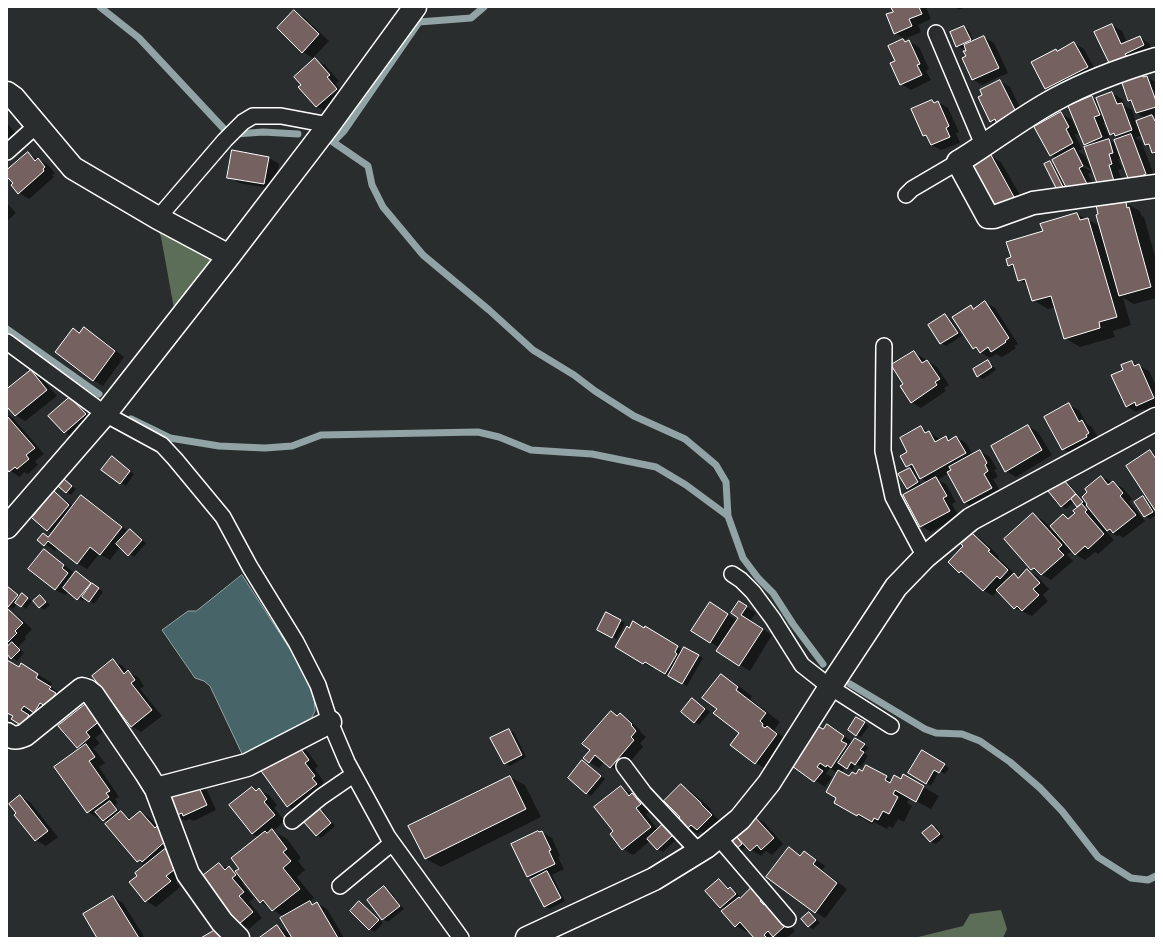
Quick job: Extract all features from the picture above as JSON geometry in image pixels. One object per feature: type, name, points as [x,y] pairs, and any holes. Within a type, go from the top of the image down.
[{"type":"street","points":[[7,526],[105,414],[229,256],[329,125],[415,7]]},
{"type":"street","points":[[1156,59],[1089,84],[1057,98],[1024,118],[984,147],[958,162],[988,217],[994,217],[1033,203],[1156,186]]},
{"type":"street","points":[[7,93],[14,98],[36,126],[73,168],[158,218],[229,256]]},
{"type":"street","points":[[527,938],[654,879],[699,852],[740,819],[769,783],[896,587],[925,557],[971,518],[1156,419]]},
{"type":"street","points":[[7,734],[11,737],[18,738],[25,735],[76,693],[82,690],[88,691],[101,705],[156,789],[188,874],[222,922],[238,938]]},
{"type":"street","points":[[156,789],[247,765],[330,722]]},
{"type":"lane","points":[[936,33],[984,147]]},
{"type":"lane","points":[[158,218],[225,140],[243,122],[254,116],[281,116],[329,125]]},
{"type":"lane","points":[[7,152],[36,126]]},
{"type":"lane","points":[[906,195],[912,189],[958,162]]},
{"type":"lane","points":[[7,342],[105,414],[162,445],[223,518],[250,567],[296,642],[318,685],[330,722],[353,775],[392,843],[461,938]]},
{"type":"lane","points":[[884,346],[883,451],[893,497],[925,557]]},
{"type":"lane","points":[[732,574],[741,580],[753,592],[773,619],[802,665],[830,687],[891,726]]},
{"type":"lane","points":[[624,766],[644,793],[699,852]]},
{"type":"lane","points":[[292,821],[321,797],[353,775]]},
{"type":"lane","points":[[718,837],[788,919]]},
{"type":"lane","points":[[340,886],[392,843]]},
{"type":"green space","points":[[156,226],[215,261],[175,314],[161,237]]},
{"type":"green space","points":[[1001,910],[1007,929],[1003,938],[914,938],[963,926],[970,914]]},
{"type":"water","points":[[242,575],[295,657],[314,696],[315,711],[310,721],[243,756],[210,686],[204,681],[195,678],[162,630],[188,611],[196,611]]},
{"type":"building","points":[[891,7],[919,7],[922,14],[909,19],[912,26],[894,34],[886,14],[893,12]]},
{"type":"building","points":[[294,10],[319,34],[302,53],[277,28]]},
{"type":"building","points":[[1112,24],[1121,44],[1140,36],[1144,45],[1125,54],[1127,57],[1110,65],[1094,32]]},
{"type":"building","points":[[964,26],[971,40],[956,47],[950,32]]},
{"type":"building","points":[[984,36],[999,68],[972,80],[962,58],[966,56],[963,51],[966,51],[964,45]]},
{"type":"building","points":[[903,39],[905,42],[909,40],[920,64],[917,65],[922,75],[900,85],[890,63],[895,61],[888,46]]},
{"type":"building","points":[[1074,42],[1088,67],[1045,89],[1031,62],[1056,49],[1057,51]]},
{"type":"building","points":[[315,58],[330,75],[327,77],[337,89],[316,107],[298,87],[301,85],[294,77]]},
{"type":"building","points":[[1142,73],[1143,77],[1147,76],[1156,101],[1156,107],[1136,113],[1131,100],[1128,101],[1121,80]]},
{"type":"building","points":[[1000,80],[1017,114],[997,124],[995,119],[990,122],[978,97],[982,95],[980,90]]},
{"type":"building","points":[[1112,92],[1117,104],[1122,103],[1132,130],[1115,136],[1114,133],[1110,135],[1096,98]]},
{"type":"building","points":[[1092,96],[1100,115],[1094,117],[1102,137],[1084,145],[1068,106]]},
{"type":"building","points":[[932,100],[934,103],[938,101],[949,126],[946,128],[950,137],[931,145],[926,135],[923,136],[911,109]]},
{"type":"building","points":[[1061,112],[1069,127],[1066,129],[1073,143],[1050,156],[1034,127]]},
{"type":"building","points":[[1152,115],[1156,121],[1156,152],[1152,153],[1149,144],[1145,145],[1136,121]]},
{"type":"building","points":[[1131,134],[1146,174],[1129,181],[1114,140]]},
{"type":"building","points":[[1109,139],[1113,153],[1109,154],[1112,164],[1109,165],[1114,181],[1098,186],[1084,147]]},
{"type":"building","points":[[1074,148],[1083,166],[1079,168],[1088,186],[1068,191],[1052,160]]},
{"type":"building","points":[[232,150],[269,157],[264,184],[227,178]]},
{"type":"building","points":[[28,152],[35,161],[38,158],[45,167],[43,169],[44,171],[18,194],[11,185],[13,183],[7,177],[7,170]]},
{"type":"building","points":[[991,155],[1014,197],[992,209],[968,168]]},
{"type":"building","points":[[1050,161],[1063,187],[1057,190],[1044,164]]},
{"type":"building","points":[[1126,202],[1127,208],[1129,207],[1151,287],[1119,296],[1096,215],[1098,214],[1096,205]]},
{"type":"building","points":[[1077,213],[1080,220],[1088,218],[1117,317],[1099,322],[1100,328],[1064,339],[1051,296],[1032,301],[1025,279],[1018,281],[1013,264],[1008,266],[1006,259],[1011,257],[1006,242],[1043,231],[1040,224]]},
{"type":"building","points":[[985,301],[1009,338],[1005,341],[1006,342],[991,352],[988,347],[980,353],[976,347],[973,349],[952,317],[971,305],[973,309]]},
{"type":"building","points":[[945,314],[958,333],[940,344],[928,325]]},
{"type":"building","points":[[84,327],[115,351],[93,381],[55,352],[73,328],[79,333]]},
{"type":"building","points":[[914,351],[922,363],[927,360],[940,379],[935,382],[937,385],[911,403],[900,386],[903,384],[891,365]]},
{"type":"building","points":[[988,360],[992,367],[977,377],[973,369]]},
{"type":"building","points":[[1132,361],[1134,366],[1139,364],[1154,398],[1136,406],[1135,402],[1126,407],[1111,375],[1123,370],[1121,365]]},
{"type":"building","points":[[31,370],[47,390],[15,416],[7,407],[7,389]]},
{"type":"building","points":[[70,397],[86,414],[64,433],[48,416]]},
{"type":"building","points":[[1069,403],[1079,422],[1082,420],[1089,433],[1086,435],[1087,437],[1062,450],[1044,417]]},
{"type":"building","points":[[7,416],[35,448],[26,455],[29,459],[17,469],[15,467],[9,472],[7,469]]},
{"type":"building","points":[[1028,425],[1042,450],[1005,472],[991,446]]},
{"type":"building","points":[[921,426],[925,433],[929,431],[935,442],[946,436],[948,441],[956,436],[966,453],[920,479],[912,464],[906,467],[900,456],[907,452],[900,438]]},
{"type":"building","points":[[980,450],[987,463],[985,465],[988,471],[984,474],[992,488],[964,503],[947,472],[951,470],[949,467]]},
{"type":"building","points":[[1150,450],[1156,459],[1156,512],[1126,466]]},
{"type":"building","points":[[112,456],[130,471],[120,484],[101,470]]},
{"type":"building","points":[[910,468],[918,482],[907,489],[898,474]]},
{"type":"building","points":[[1101,476],[1108,485],[1113,481],[1123,493],[1120,496],[1136,515],[1113,533],[1110,529],[1107,531],[1086,505],[1087,504],[1082,497],[1087,492],[1085,489]]},
{"type":"building","points":[[936,477],[947,496],[943,498],[950,511],[920,527],[903,495]]},
{"type":"building","points":[[64,479],[72,486],[66,493],[58,486]]},
{"type":"building","points":[[1063,479],[1076,494],[1061,507],[1048,491]]},
{"type":"building","points":[[54,491],[69,505],[47,531],[32,518]]},
{"type":"building","points":[[1076,494],[1083,502],[1077,507],[1071,499]]},
{"type":"building","points":[[81,495],[122,527],[100,555],[90,547],[77,564],[48,541],[44,546],[37,540],[43,533],[48,537]]},
{"type":"building","points":[[1143,496],[1153,512],[1144,517],[1134,502]]},
{"type":"building","points":[[1082,504],[1087,510],[1085,512],[1104,534],[1088,549],[1085,546],[1075,555],[1050,526],[1063,514],[1068,519],[1075,513],[1073,511]]},
{"type":"building","points":[[1033,513],[1062,545],[1058,549],[1064,555],[1041,575],[1034,568],[1031,570],[1004,539]]},
{"type":"building","points":[[130,529],[142,540],[128,556],[116,544]]},
{"type":"building","points":[[972,533],[1008,570],[1000,579],[997,576],[983,591],[961,571],[959,573],[948,562],[963,546],[961,544]]},
{"type":"building","points":[[44,549],[64,565],[62,568],[68,573],[55,590],[28,569]]},
{"type":"building","points":[[1027,569],[1040,583],[1033,589],[1039,595],[1022,611],[1017,606],[1014,609],[996,590],[1014,573],[1018,578]]},
{"type":"building","points":[[76,571],[91,583],[77,600],[63,588]]},
{"type":"building","points":[[92,583],[99,588],[89,602],[82,597]]},
{"type":"building","points":[[7,586],[18,595],[8,607],[7,606]]},
{"type":"building","points":[[22,593],[28,598],[21,607],[15,603]]},
{"type":"building","points":[[40,595],[46,602],[39,608],[33,601]]},
{"type":"building","points":[[739,601],[747,606],[741,615],[763,629],[739,666],[716,651],[738,618],[731,613]]},
{"type":"building","points":[[710,602],[728,614],[710,643],[691,631]]},
{"type":"building","points":[[9,610],[23,623],[15,631],[17,633],[7,643],[7,611]]},
{"type":"building","points":[[606,612],[621,620],[612,638],[597,630]]},
{"type":"building","points":[[633,621],[644,628],[645,626],[678,646],[675,652],[677,654],[665,674],[645,662],[643,664],[615,647],[627,626],[629,628]]},
{"type":"building","points":[[12,642],[20,650],[11,659],[7,654],[7,647]]},
{"type":"building","points":[[684,647],[699,655],[682,684],[668,676]]},
{"type":"building","points":[[113,659],[124,674],[128,670],[135,680],[131,683],[152,710],[131,727],[92,676]]},
{"type":"building","points":[[7,660],[19,667],[21,663],[38,674],[36,678],[51,687],[49,689],[56,693],[47,707],[40,703],[34,713],[24,706],[21,710],[29,715],[22,726],[11,719],[13,716],[7,713]]},
{"type":"building","points":[[721,674],[738,687],[736,690],[766,713],[760,721],[763,724],[762,726],[765,728],[767,726],[777,734],[755,764],[730,745],[739,733],[713,713],[717,709],[702,698]]},
{"type":"building","points":[[692,698],[705,709],[694,723],[681,712]]},
{"type":"building","points":[[87,703],[101,720],[86,732],[90,737],[77,748],[58,726]]},
{"type":"building","points":[[611,711],[617,716],[620,713],[632,724],[631,725],[636,731],[631,737],[634,740],[610,768],[595,755],[589,763],[583,758],[590,750],[582,744]]},
{"type":"building","points":[[856,717],[865,722],[856,736],[848,730]]},
{"type":"building","points":[[827,724],[844,736],[841,741],[847,744],[831,768],[820,763],[817,767],[823,771],[814,782],[792,766],[801,754],[799,752],[817,726],[823,729]]},
{"type":"building","points":[[509,729],[522,755],[504,764],[490,738]]},
{"type":"building","points":[[855,738],[865,744],[860,750],[864,752],[855,765],[851,762],[847,769],[838,763]]},
{"type":"building","points":[[86,744],[95,757],[89,761],[110,791],[106,793],[109,797],[87,813],[54,767]]},
{"type":"building","points":[[298,745],[309,760],[305,763],[315,776],[312,778],[317,784],[287,807],[259,768]]},
{"type":"building","points":[[922,750],[945,764],[939,773],[934,770],[926,784],[908,773]]},
{"type":"building","points":[[582,760],[601,776],[586,794],[568,778]]},
{"type":"building","points":[[866,765],[887,776],[885,780],[890,783],[894,775],[901,779],[903,774],[924,786],[916,802],[895,790],[893,794],[898,797],[889,814],[883,811],[878,820],[874,818],[872,822],[858,814],[857,816],[834,803],[836,798],[826,792],[838,770],[849,776],[852,772],[856,774],[859,769],[862,771]]},
{"type":"building","points":[[510,776],[526,809],[425,859],[408,826]]},
{"type":"building","points":[[197,783],[207,805],[183,816],[182,813],[175,816],[168,802],[174,793]]},
{"type":"building","points":[[681,784],[712,815],[697,830],[691,825],[687,829],[677,819],[680,817],[664,801]]},
{"type":"building","points":[[621,786],[629,796],[632,793],[641,804],[636,808],[651,827],[622,850],[610,834],[613,831],[594,807]]},
{"type":"building","points":[[252,787],[256,791],[259,788],[267,799],[264,802],[275,815],[252,834],[229,805]]},
{"type":"building","points":[[20,795],[48,831],[35,841],[14,815],[16,813],[9,804]]},
{"type":"building","points":[[110,801],[117,810],[103,821],[95,812]]},
{"type":"building","points":[[318,807],[331,823],[316,836],[303,821]]},
{"type":"building","points":[[121,811],[129,820],[140,811],[155,828],[157,826],[168,839],[142,862],[140,860],[137,862],[105,824]]},
{"type":"building","points":[[753,815],[774,838],[761,850],[757,845],[750,851],[734,834]]},
{"type":"building","points":[[663,824],[674,834],[657,850],[647,839]]},
{"type":"building","points":[[932,825],[940,834],[930,842],[922,833]]},
{"type":"building","points":[[272,829],[287,849],[283,852],[291,861],[283,868],[300,889],[272,911],[263,900],[260,903],[235,871],[239,869],[231,858],[265,831],[267,833]]},
{"type":"building","points":[[538,831],[542,831],[551,850],[549,851],[555,864],[527,877],[511,844]]},
{"type":"building","points":[[737,837],[742,844],[736,849],[731,843]]},
{"type":"building","points":[[789,847],[800,856],[804,851],[816,860],[813,864],[837,883],[815,913],[766,877]]},
{"type":"building","points":[[165,849],[179,866],[166,876],[171,881],[145,902],[129,882],[137,876],[135,873]]},
{"type":"building","points":[[219,863],[225,870],[229,866],[236,875],[232,878],[244,892],[239,896],[253,912],[239,924],[200,878]]},
{"type":"building","points":[[547,871],[561,898],[544,907],[530,880]]},
{"type":"building","points":[[719,879],[728,889],[730,887],[736,894],[720,908],[705,891]]},
{"type":"building","points":[[384,886],[400,906],[382,920],[367,900]]},
{"type":"building","points":[[752,887],[762,898],[760,901],[764,905],[766,903],[786,925],[773,937],[768,931],[764,935],[767,938],[754,938],[740,922],[735,927],[721,911],[739,897],[740,898]]},
{"type":"building","points":[[113,896],[139,938],[97,938],[83,914]]},
{"type":"building","points":[[310,901],[312,905],[317,902],[338,938],[292,938],[280,918]]},
{"type":"building","points":[[359,901],[379,920],[369,930],[350,911]]},
{"type":"building","points":[[809,912],[816,920],[808,927],[801,919]]},
{"type":"building","points":[[277,925],[286,938],[259,938]]},
{"type":"building","points":[[217,929],[222,938],[201,938]]},
{"type":"waterway","points":[[100,7],[139,38],[225,130]]},
{"type":"waterway","points":[[484,7],[471,18],[419,22],[344,131],[333,142],[368,166],[372,185],[383,207],[423,255],[489,310],[533,350],[574,375],[595,391],[634,416],[685,439],[716,465],[726,482],[728,516]]},
{"type":"waterway","points":[[236,134],[263,132],[298,134]]},
{"type":"waterway","points":[[7,329],[99,394]]},
{"type":"waterway","points":[[131,419],[170,438],[219,446],[265,448],[292,446],[321,435],[478,432],[499,437],[531,450],[592,454],[656,467],[686,485],[728,516],[743,558],[758,578],[773,593],[793,624],[823,664]]},
{"type":"waterway","points":[[850,684],[925,729],[936,733],[962,734],[980,741],[1010,762],[1040,788],[1062,811],[1098,857],[1131,878],[1148,880],[1156,876]]}]
